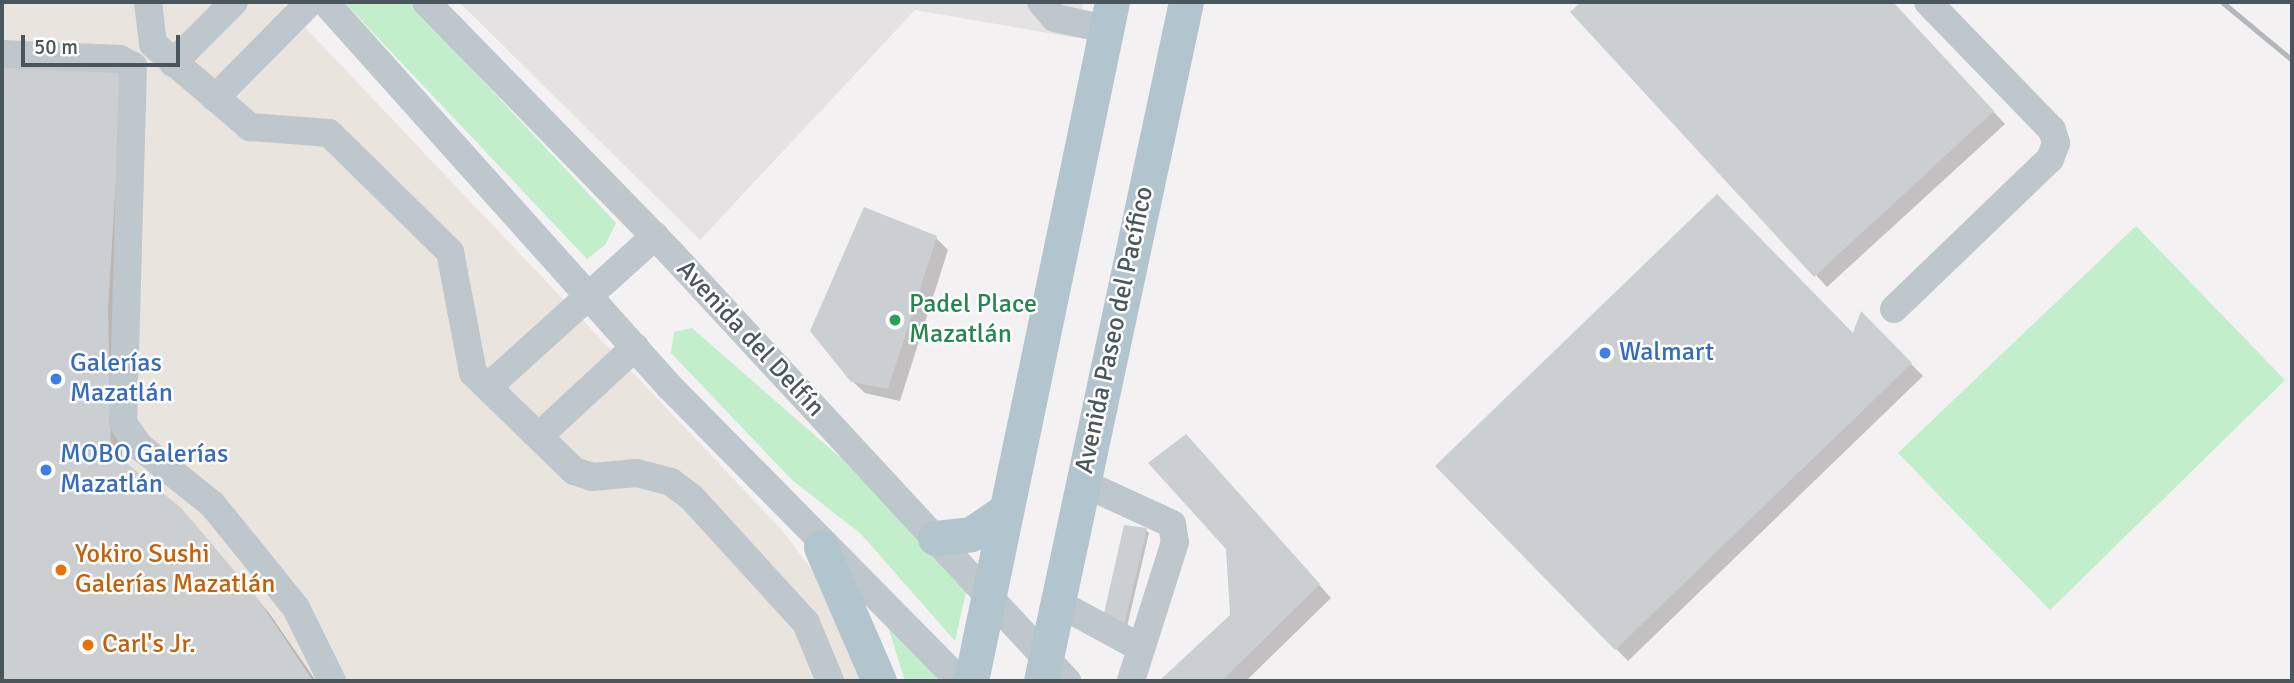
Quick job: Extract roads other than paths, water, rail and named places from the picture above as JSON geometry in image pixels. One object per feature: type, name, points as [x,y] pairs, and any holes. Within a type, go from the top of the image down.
[{"type":"main road","name":"Avenida Paseo del Pacífico","points":[[1051,673],[1058,603],[1186,2]]},
{"type":"main road","points":[[971,681],[1109,16]]},
{"type":"main road","points":[[934,538],[971,534],[1005,511]]},
{"type":"main road","points":[[821,547],[879,681]]},
{"type":"street","points":[[148,2],[148,35],[173,63],[250,127],[329,133],[450,252],[458,266],[466,358],[488,386],[574,471],[592,477],[637,473],[671,482],[692,498],[806,623],[830,681]]},
{"type":"street","points":[[173,63],[234,2]]},
{"type":"street","points":[[215,98],[310,2]]},
{"type":"street","points":[[325,2],[635,347],[821,547],[960,681]]},
{"type":"street","name":"Avenida del Delfín","points":[[426,2],[655,236],[934,538],[1051,673]]},
{"type":"street","points":[[1041,2],[1055,18],[1109,16]]},
{"type":"street","points":[[1894,309],[2050,159],[2056,143],[2052,130],[1928,2]]},
{"type":"street","points":[[2,54],[120,59],[133,66],[123,423],[139,446],[212,504],[247,547],[296,608],[332,681]]},
{"type":"street","points":[[488,386],[655,236]]},
{"type":"street","points":[[538,436],[635,347]]},
{"type":"street","points":[[1083,483],[1172,524],[1175,542],[1131,681]]},
{"type":"street","points":[[1058,603],[1142,648]]},
{"type":"railway","points":[[2222,2],[2292,60]]},
{"type":"place","name":"Padel Place Mazatlán","points":[[895,320]]},
{"type":"place","name":"Walmart","points":[[1605,353]]},
{"type":"place","name":"Galerías Mazatlán","points":[[56,379]]},
{"type":"place","name":"MOBO Galerías Mazatlán","points":[[46,470]]},
{"type":"place","name":"Yokiro Sushi Galerías Mazatlán","points":[[61,570]]},
{"type":"place","name":"Carl's Jr.","points":[[88,645]]}]
